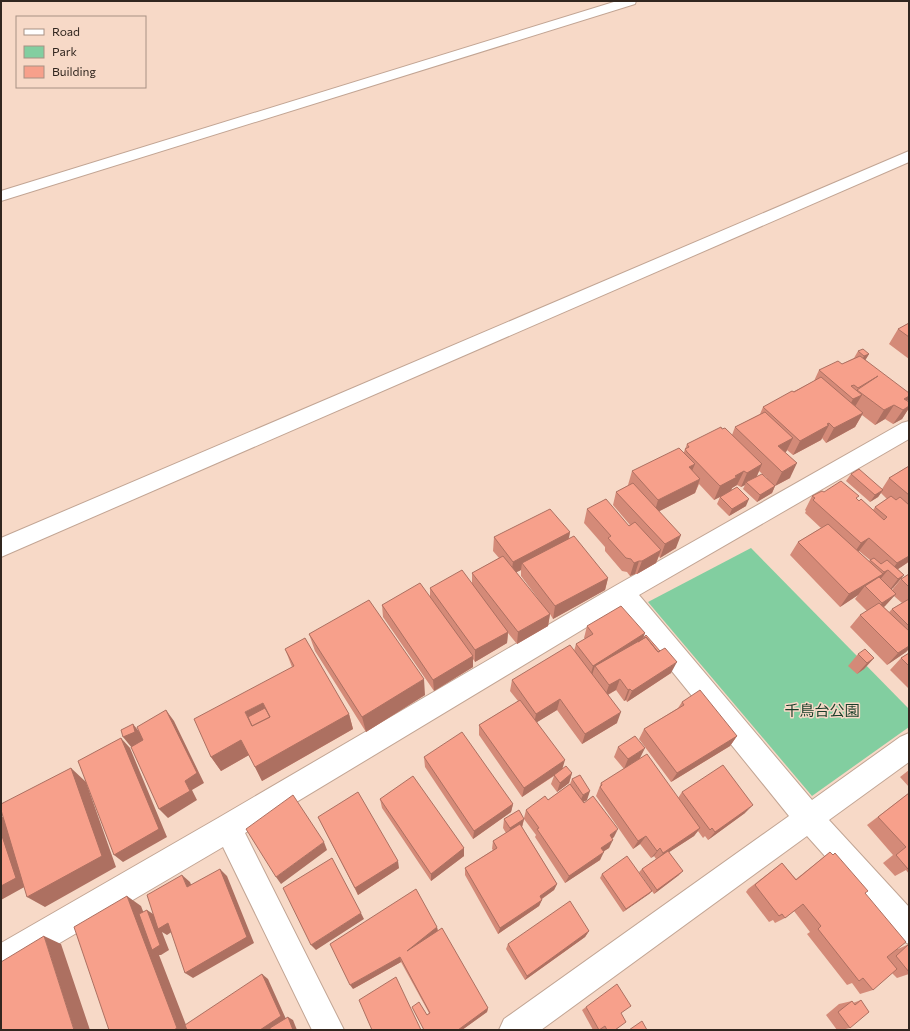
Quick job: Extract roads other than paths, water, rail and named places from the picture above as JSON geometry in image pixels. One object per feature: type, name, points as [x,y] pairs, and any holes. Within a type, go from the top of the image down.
[{"type":"street","points":[[1,196],[630,1]]},
{"type":"street","points":[[1,548],[909,156]]},
{"type":"street","points":[[1,960],[228,828],[622,593],[909,428]]},
{"type":"street","points":[[622,593],[809,818],[909,929]]},
{"type":"street","points":[[515,1030],[909,746]]},
{"type":"street","points":[[228,828],[328,1030]]},
{"type":"park label","name":"千鳥台公園","points":[[822,710]]}]
